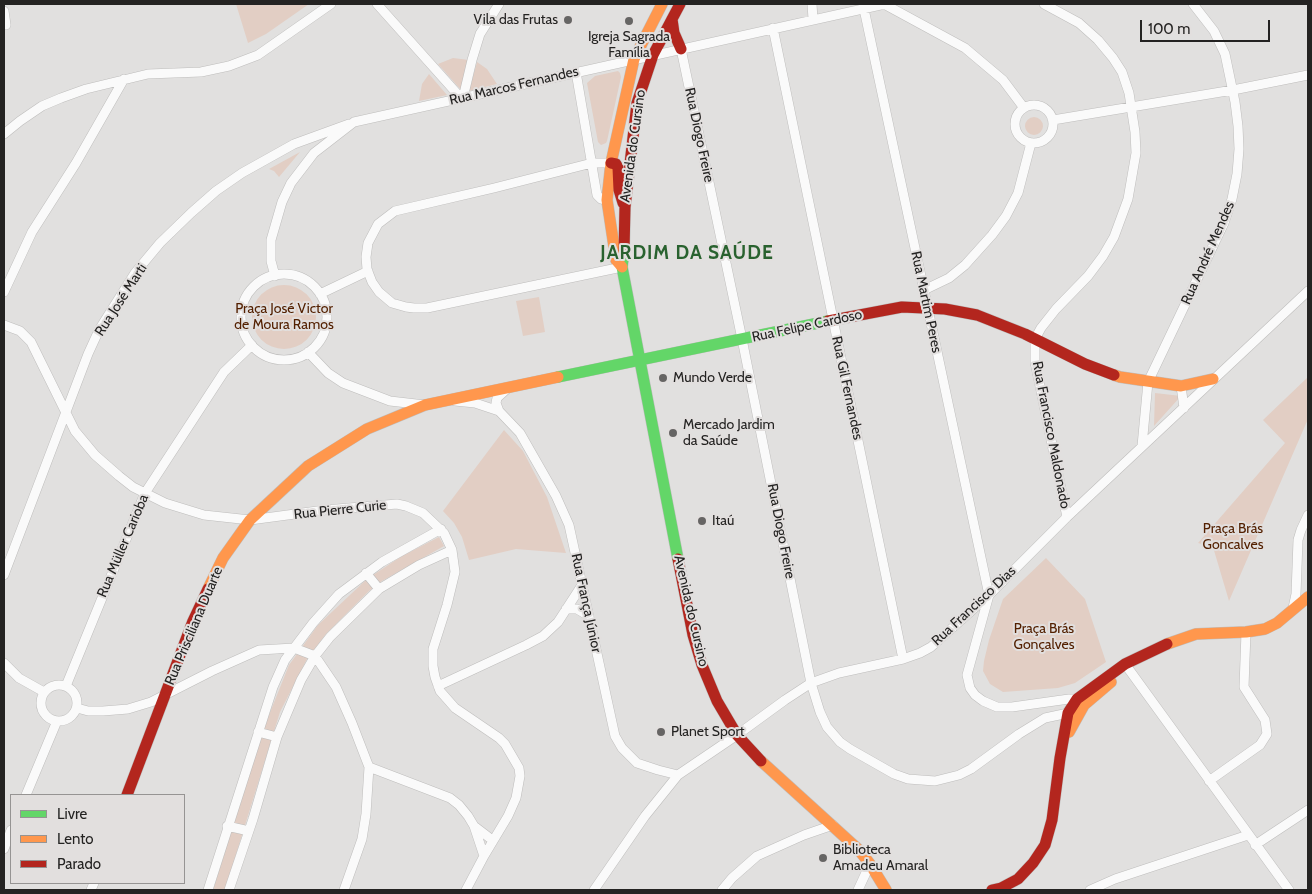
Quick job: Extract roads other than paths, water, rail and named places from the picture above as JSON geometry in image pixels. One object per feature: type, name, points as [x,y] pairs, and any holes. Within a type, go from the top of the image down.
[{"type":"street","points":[[4,134],[42,106],[86,89],[124,79],[158,73],[201,72],[229,66],[258,55],[331,4]]},
{"type":"street","points":[[377,4],[462,98]]},
{"type":"street","points":[[462,98],[480,34],[499,4]]},
{"type":"street","name":"Avenida do Cursino","points":[[622,268],[616,260],[607,200],[610,163],[634,59],[662,4]]},
{"type":"street","name":"Avenida do Cursino","points":[[680,4],[653,55],[637,103],[625,207],[624,258],[622,268],[693,635],[702,665],[717,701],[737,735],[766,766],[834,825],[859,850],[886,890]]},
{"type":"street","points":[[812,4],[812,19]]},
{"type":"street","points":[[884,4],[965,48],[1003,80],[1024,108]]},
{"type":"street","name":"Rua Marcos Fernandes","points":[[275,276],[270,261],[271,240],[282,202],[291,183],[314,154],[354,122],[866,6],[884,4]]},
{"type":"street","points":[[1035,340],[1041,328],[1056,309],[1088,276],[1104,256],[1122,218],[1128,200],[1136,153],[1136,132],[1129,93],[1122,72],[1102,45],[1073,19],[1044,4]]},
{"type":"street","name":"Rua André Mendes","points":[[1142,446],[1148,382],[1221,230],[1232,199],[1240,149],[1233,90],[1220,41],[1204,16],[1193,4]]},
{"type":"street","name":"Rua Martim Peres","points":[[866,6],[927,307],[989,595]]},
{"type":"street","points":[[4,12],[6,25]]},
{"type":"street","points":[[672,19],[675,38],[681,49]]},
{"type":"street","name":"Rua Gil Fernandes","points":[[773,28],[903,659]]},
{"type":"street","name":"Rua Diogo Freire","points":[[681,49],[812,683],[820,712],[827,727],[840,742],[894,774],[908,778],[935,781],[959,775],[971,769],[1019,734],[1039,722],[1051,716],[1068,714]]},
{"type":"street","points":[[576,72],[597,195],[601,199],[607,200]]},
{"type":"street","points":[[1053,120],[1131,108],[1308,75]]},
{"type":"street","points":[[4,292],[32,232],[76,163],[124,79]]},
{"type":"street","points":[[1031,105],[1045,108],[1053,120],[1053,129],[1048,137],[1040,142],[1031,143],[1021,138],[1015,128],[1016,116],[1024,108],[1031,105]]},
{"type":"street","name":"Rua José Marti","points":[[4,575],[65,411],[99,330],[135,274],[160,243],[216,191],[270,156],[308,138],[354,122]]},
{"type":"street","points":[[924,290],[949,278],[965,265],[992,236],[1018,194],[1031,143]]},
{"type":"street","points":[[622,268],[427,308],[406,308],[392,302],[372,282],[366,257],[368,243],[378,224],[395,211],[592,163],[616,164],[618,168],[619,190],[625,207]]},
{"type":"street","points":[[320,294],[368,271]]},
{"type":"street","points":[[285,274],[300,278],[313,285],[320,294],[326,310],[326,325],[321,339],[308,352],[296,358],[281,360],[267,356],[252,345],[246,336],[241,317],[244,302],[257,284],[285,274]]},
{"type":"street","name":"Rua Francisco Dias","points":[[594,890],[645,816],[678,775],[812,683],[839,673],[903,659],[920,653],[931,646],[989,595],[1067,517],[1308,291]]},
{"type":"street","name":"Rua Felipe Cardoso","points":[[396,416],[425,405],[510,386],[902,307],[927,307],[977,315],[1085,364],[1120,376],[1181,386],[1213,379]]},
{"type":"street","name":"Rua Pierre Curie","points":[[4,325],[20,331],[28,338],[74,431],[95,455],[119,476],[165,503],[184,510],[218,517],[250,520],[325,510],[397,504],[422,512],[441,529],[452,550],[454,572],[453,583],[433,649],[433,666],[438,686],[455,708],[499,738],[512,754],[520,776],[516,798],[508,816],[466,890]]},
{"type":"street","name":"Rua Francisco Maldonado","points":[[1035,340],[1036,370],[1067,517]]},
{"type":"street","name":"Rua Müller Carioba","points":[[66,686],[145,493],[224,372],[252,345]]},
{"type":"street","name":"Rua Felipe Cardoso","points":[[308,352],[328,374],[337,380],[390,401],[425,405]]},
{"type":"street","points":[[498,411],[497,398],[510,386]]},
{"type":"street","points":[[1181,386],[1184,408]]},
{"type":"street","points":[[390,401],[396,416]]},
{"type":"street","name":"Rua França Júnior","points":[[444,401],[475,403],[498,411],[520,433],[563,510],[573,543],[615,736],[622,748],[637,763],[678,775]]},
{"type":"street","name":"Rua Prisciliana Duarte","points":[[127,794],[193,622],[219,566],[250,520],[308,466],[367,429],[396,416]]},
{"type":"street","points":[[1294,608],[1298,540],[1308,515]]},
{"type":"street","points":[[208,890],[273,687],[285,660],[340,594],[382,562],[441,529]]},
{"type":"street","points":[[229,890],[276,737],[301,680],[315,656],[330,637],[380,589],[419,565],[452,550]]},
{"type":"street","points":[[366,573],[380,589]]},
{"type":"street","points":[[438,686],[539,638],[558,622],[582,585]]},
{"type":"street","points":[[989,595],[967,675],[970,688],[975,695],[997,707],[1012,707],[1069,699],[1081,704]]},
{"type":"street","points":[[996,890],[1018,879],[1033,863],[1045,845],[1052,820],[1068,714],[1128,664],[1178,639],[1196,634],[1246,632],[1265,629],[1277,623],[1308,596]]},
{"type":"street","points":[[566,609],[577,609],[589,616]]},
{"type":"street","points":[[1209,781],[1260,745],[1267,734],[1266,720],[1244,687],[1246,632]]},
{"type":"street","points":[[77,708],[96,711],[128,709],[151,702],[259,650],[294,648],[315,656],[336,688],[369,767],[366,814],[362,839],[344,890]]},
{"type":"street","points":[[4,663],[19,678],[44,692]]},
{"type":"street","points":[[1128,664],[1255,846],[1289,890]]},
{"type":"street","points":[[54,685],[66,686],[74,692],[78,702],[77,708],[67,719],[57,721],[47,716],[42,708],[42,697],[44,692],[54,685]]},
{"type":"street","points":[[1039,704],[1043,714],[1039,722]]},
{"type":"street","points":[[1064,743],[1081,704]]},
{"type":"street","points":[[26,794],[57,721]]},
{"type":"street","points":[[258,732],[276,737]]},
{"type":"street","points":[[369,767],[450,798],[459,805],[474,826],[491,839],[494,839]]},
{"type":"street","points":[[1255,846],[1308,810]]},
{"type":"street","points":[[722,890],[756,856],[778,845],[834,825]]},
{"type":"street","points":[[227,826],[248,831]]},
{"type":"street","points":[[474,826],[484,856]]},
{"type":"street","points":[[4,848],[10,833]]},
{"type":"street","points":[[1090,890],[1115,879],[1248,835]]},
{"type":"street","points":[[858,890],[870,864]]},
{"type":"place","name":"Vila das Frutas","points":[[568,20]]},
{"type":"place","name":"Igreja Sagrada Família","points":[[629,21]]},
{"type":"place","name":"Mundo Verde","points":[[663,378]]},
{"type":"place","name":"Mercado Jardim da Saúde","points":[[673,433]]},
{"type":"place","name":"Itaú","points":[[702,521]]},
{"type":"place","name":"Planet Sport","points":[[661,732]]},
{"type":"place","name":"Biblioteca Amadeu Amaral","points":[[823,858]]},
{"type":"district","name":"JARDIM DA SAÚDE","points":[[687,253]]},
{"type":"park label","name":"Praça José Victor de Moura Ramos","points":[[284,318]]},
{"type":"park label","name":"Praça Brás Goncalves","points":[[1233,538]]},
{"type":"park label","name":"Praça Brás Gonçalves","points":[[1044,638]]}]
